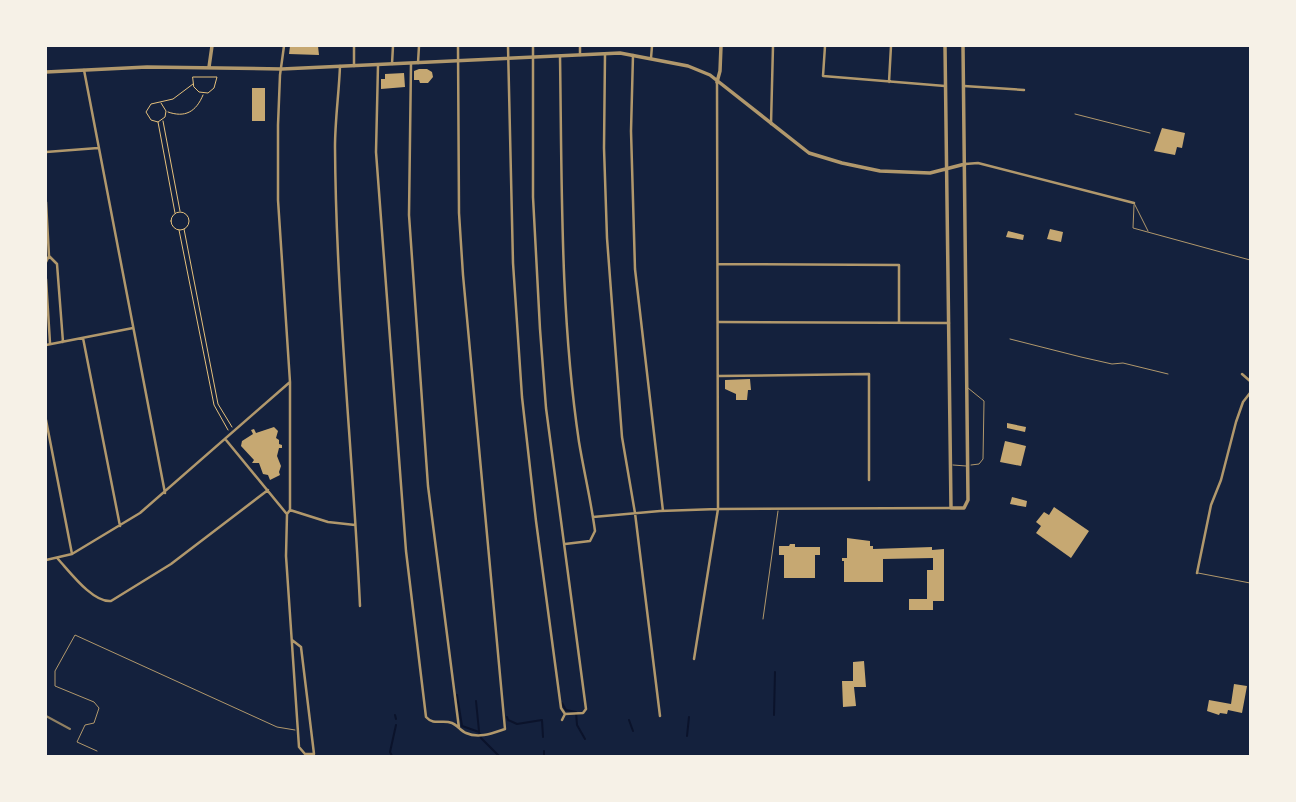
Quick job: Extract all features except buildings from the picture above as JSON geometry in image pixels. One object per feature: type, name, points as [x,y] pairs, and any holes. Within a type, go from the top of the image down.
[{"type":"street","points":[[209,67],[212,46]]},
{"type":"street","points":[[284,46],[278,125],[278,200],[290,382],[286,556],[299,747],[305,754],[314,754],[301,647],[292,640]]},
{"type":"street","points":[[354,46],[354,66]]},
{"type":"street","points":[[392,64],[393,46]]},
{"type":"street","points":[[418,63],[419,46]]},
{"type":"street","points":[[378,65],[376,152],[407,551],[428,720],[435,723],[453,723],[465,733],[480,735],[505,729],[463,275],[459,213],[458,46]]},
{"type":"street","points":[[508,46],[513,262],[522,397],[561,708],[565,714]]},
{"type":"street","points":[[533,46],[533,197],[546,408],[586,709],[565,714]]},
{"type":"street","points":[[580,46],[580,55]]},
{"type":"street","points":[[620,46],[620,53]]},
{"type":"street","points":[[651,58],[652,46]]},
{"type":"street","points":[[694,659],[718,509],[717,82],[721,46]]},
{"type":"street","points":[[771,124],[773,46]]},
{"type":"street","points":[[825,46],[823,76],[946,86]]},
{"type":"street","points":[[889,82],[891,46]]},
{"type":"street","points":[[945,46],[951,508]]},
{"type":"street","points":[[593,517],[718,509],[964,508],[967,505],[963,46]]},
{"type":"street","points":[[46,72],[209,67],[282,69],[620,53],[688,66],[710,75],[804,150],[842,163],[871,170],[930,173],[978,163],[1134,203]]},
{"type":"street","points":[[605,54],[607,238],[622,437],[635,513],[660,716]]},
{"type":"street","points":[[633,55],[631,131],[636,280],[663,511]]},
{"type":"street","points":[[560,56],[563,237],[569,338],[579,441],[595,531],[590,541],[565,544]]},
{"type":"street","points":[[411,63],[409,215],[428,486],[458,728]]},
{"type":"street","points":[[340,66],[335,145],[338,237],[360,606]]},
{"type":"street","points":[[84,70],[165,493]]},
{"type":"street","points":[[964,86],[1024,90]]},
{"type":"street","points":[[46,152],[98,148]]},
{"type":"street","points":[[46,202],[50,256],[57,264],[63,342]]},
{"type":"street","points":[[46,262],[50,256]]},
{"type":"street","points":[[718,264],[899,265],[899,323]]},
{"type":"street","points":[[46,279],[48,344],[133,328]]},
{"type":"street","points":[[719,321],[949,323]]},
{"type":"street","points":[[83,338],[120,526]]},
{"type":"street","points":[[719,376],[869,374],[869,481]]},
{"type":"street","points":[[1242,374],[1251,382]]},
{"type":"street","points":[[46,560],[72,554],[120,526],[165,493],[290,382]]},
{"type":"street","points":[[1197,573],[1211,505],[1221,480],[1239,412],[1251,393]]},
{"type":"street","points":[[46,420],[72,554]]},
{"type":"street","points":[[226,440],[289,512],[328,522],[356,525]]},
{"type":"street","points":[[58,559],[83,587],[100,600],[111,601],[171,564],[268,490]]},
{"type":"street","points":[[562,720],[565,714]]},
{"type":"lane","points":[[1075,114],[1150,132]]},
{"type":"lane","points":[[1134,203],[1149,233]]},
{"type":"lane","points":[[1134,203],[1133,228],[1251,260]]},
{"type":"lane","points":[[1010,339],[1081,357],[1123,363],[1168,374]]},
{"type":"lane","points":[[951,465],[979,464],[983,459],[984,401],[967,387]]},
{"type":"lane","points":[[763,620],[778,509]]},
{"type":"lane","points":[[1197,573],[1251,583]]},
{"type":"lane","points":[[97,751],[77,742],[85,724],[94,723],[99,708],[94,702],[55,686],[55,671],[75,635],[277,727],[297,731]]},
{"type":"path","points":[[161,103],[166,111],[188,113],[197,107],[204,93],[214,88],[217,78],[193,77],[196,90],[204,93]]},
{"type":"path","points":[[162,120],[151,120],[146,112],[151,104],[179,96],[193,85]]},
{"type":"path","points":[[166,111],[162,120],[180,211]]},
{"type":"path","points":[[158,122],[175,213]]},
{"type":"path","points":[[179,230],[189,225],[190,219],[186,213],[180,211],[171,218],[171,224],[179,230],[214,405],[220,419],[233,433]]},
{"type":"path","points":[[184,229],[219,404],[233,433]]},
{"type":"waterway","points":[[774,715],[775,672]]},
{"type":"waterway","points":[[457,695],[462,726],[479,732],[481,738],[499,756]]},
{"type":"waterway","points":[[476,701],[479,731]]},
{"type":"waterway","points":[[562,703],[566,710],[576,712],[577,725],[585,739]]},
{"type":"waterway","points":[[395,715],[396,719]]},
{"type":"waterway","points":[[507,717],[517,724],[542,720],[543,737]]},
{"type":"waterway","points":[[687,736],[689,717]]},
{"type":"waterway","points":[[629,720],[633,731]]},
{"type":"waterway","points":[[392,756],[390,752],[396,725]]},
{"type":"waterway","points":[[544,751],[544,756]]},
{"type":"railway","points":[[46,716],[70,729]]}]
